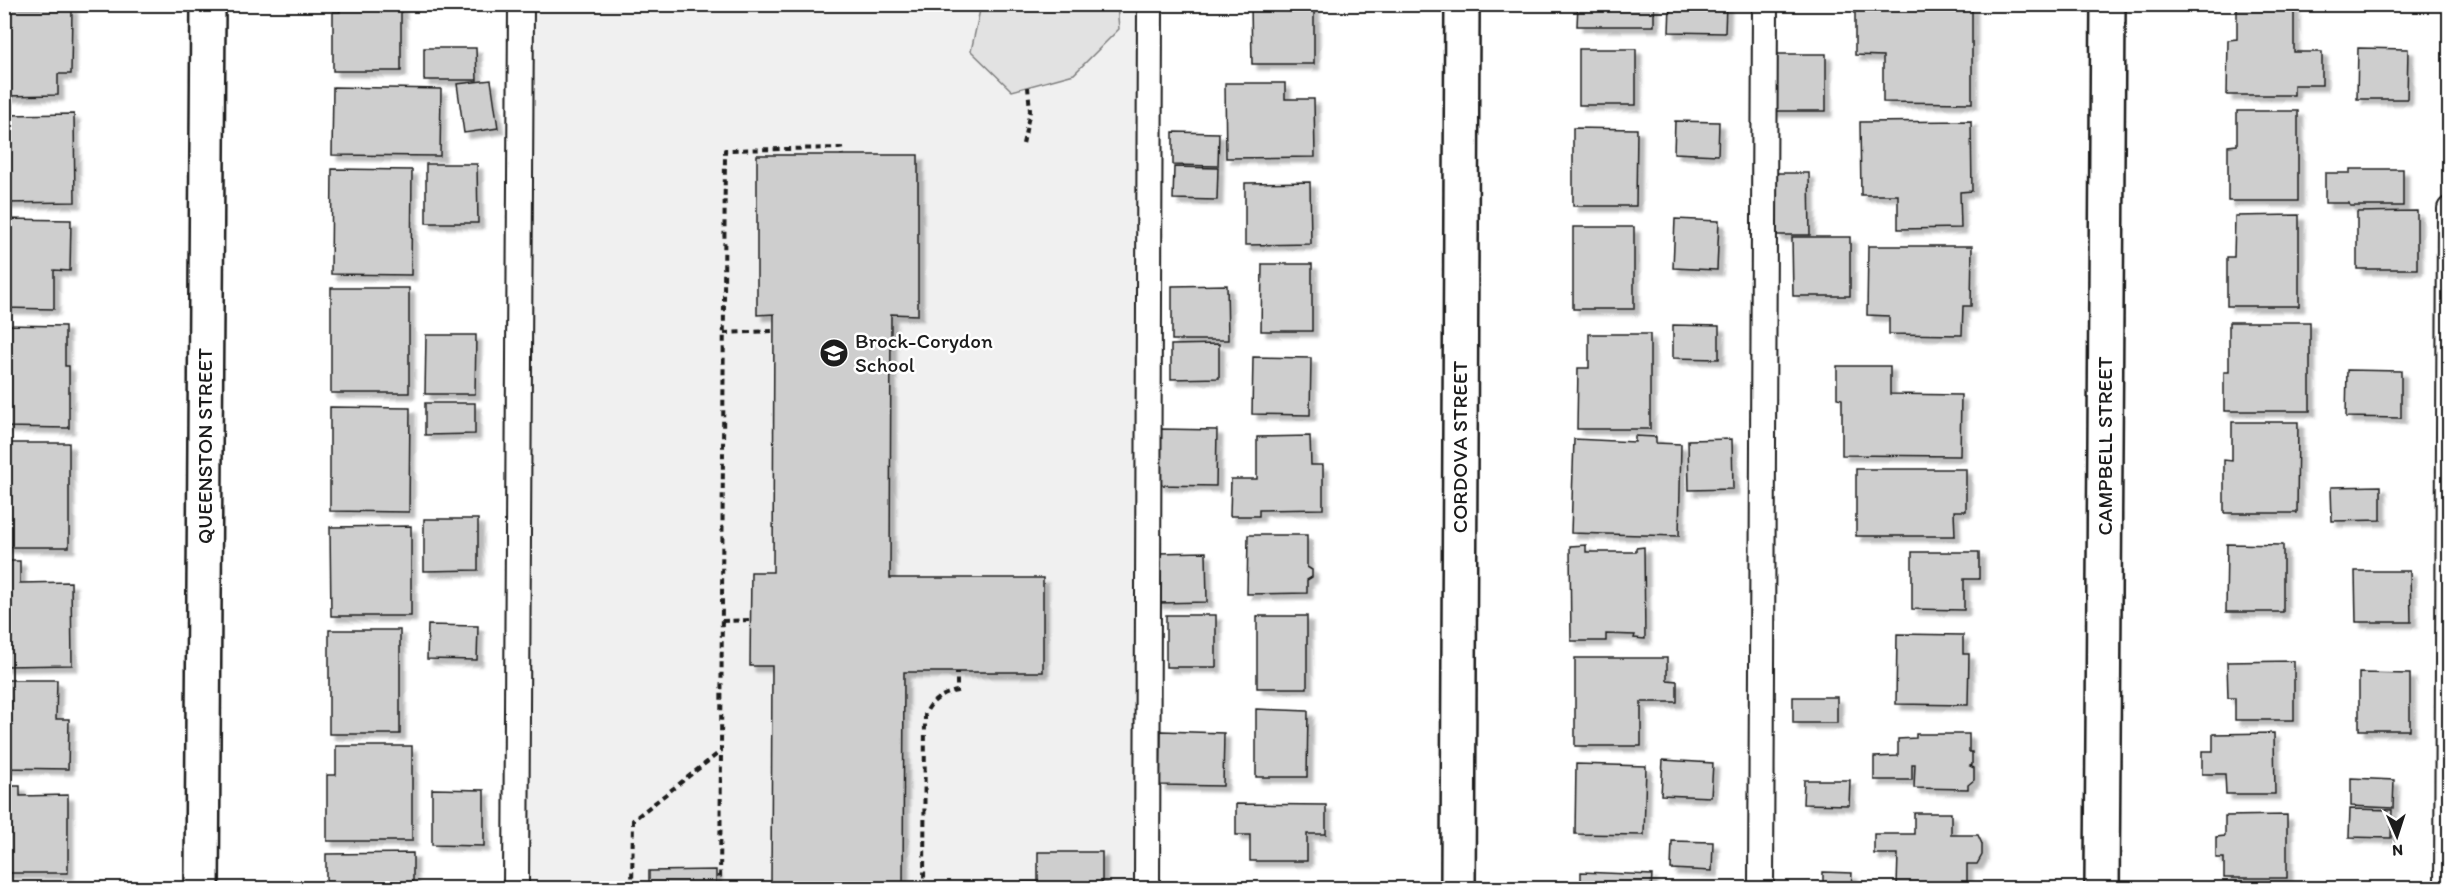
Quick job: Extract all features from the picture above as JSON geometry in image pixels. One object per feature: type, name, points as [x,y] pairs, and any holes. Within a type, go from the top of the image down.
[{"type":"street","name":"QUEENSTON STREET","points":[[202,888],[208,4]]},
{"type":"street","name":"CORDOVA STREET","points":[[1458,888],[1462,4]]},
{"type":"street","name":"CAMPBELL STREET","points":[[2102,888],[2108,4]]},
{"type":"lane","points":[[516,888],[521,4]]},
{"type":"lane","points":[[1147,888],[1149,4]]},
{"type":"lane","points":[[1761,888],[1766,4]]},
{"type":"lane","points":[[2446,888],[2450,209]]},
{"type":"path","points":[[1023,144],[1030,111],[1028,87]]},
{"type":"path","points":[[720,888],[725,150],[841,148],[842,155]]},
{"type":"path","points":[[724,333],[774,331]]},
{"type":"path","points":[[722,621],[751,620]]},
{"type":"path","points":[[924,888],[925,715],[929,706],[937,699],[948,693],[957,692],[957,672]]},
{"type":"path","points":[[632,888],[633,820],[721,751]]},
{"type":"shaded area","name":"Brock-Corydon School","points":[[521,5],[1150,5],[1147,888],[516,888]]},
{"type":"shaded area","points":[[985,5],[1117,5],[1119,29],[1074,74],[1012,91],[971,51],[980,10]]},
{"type":"building","points":[[340,4],[401,4],[401,71],[333,71],[333,12],[340,12]]},
{"type":"building","points":[[1251,4],[1314,4],[1314,64],[1252,64]]},
{"type":"building","points":[[1578,4],[1654,4],[1654,26],[1577,26]]},
{"type":"building","points":[[1670,4],[1726,4],[1725,33],[1669,32]]},
{"type":"building","points":[[1855,6],[1972,7],[1972,103],[1883,102],[1883,56],[1855,55]]},
{"type":"building","points":[[2237,7],[2294,7],[2294,52],[2322,52],[2322,85],[2294,85],[2294,95],[2227,95],[2228,40],[2237,39]]},
{"type":"building","points":[[4,8],[72,8],[71,74],[58,74],[58,95],[4,96]]},
{"type":"building","points":[[424,48],[476,48],[477,80],[424,80]]},
{"type":"building","points":[[2358,48],[2408,49],[2407,99],[2357,99]]},
{"type":"building","points":[[1579,49],[1636,49],[1636,105],[1579,105]]},
{"type":"building","points":[[1772,54],[1826,54],[1826,111],[1772,111]]},
{"type":"building","points":[[491,80],[498,128],[464,133],[457,84]]},
{"type":"building","points":[[1225,83],[1285,83],[1285,99],[1314,99],[1315,157],[1226,158]]},
{"type":"building","points":[[333,87],[441,89],[440,156],[332,155]]},
{"type":"building","points":[[2237,111],[2298,111],[2298,201],[2228,201],[2228,146],[2237,145]]},
{"type":"building","points":[[74,114],[75,202],[4,203],[4,115]]},
{"type":"building","points":[[1675,121],[1719,122],[1718,155],[1674,153]]},
{"type":"building","points":[[1971,121],[1972,191],[1960,192],[1961,228],[1898,229],[1898,195],[1861,195],[1860,122]]},
{"type":"building","points":[[1573,128],[1637,129],[1636,206],[1573,206]]},
{"type":"building","points":[[1173,132],[1219,133],[1218,166],[1173,165]]},
{"type":"building","points":[[757,155],[918,155],[918,315],[891,314],[890,578],[1043,578],[1043,672],[904,672],[903,888],[771,888],[772,666],[750,666],[751,572],[773,572],[774,314],[757,315]]},
{"type":"building","points":[[426,164],[477,164],[478,223],[426,223]]},
{"type":"building","points":[[1174,167],[1218,168],[1217,200],[1173,199]]},
{"type":"building","points":[[332,169],[412,170],[411,275],[331,274]]},
{"type":"building","points":[[2350,169],[2403,169],[2403,206],[2350,206],[2349,203],[2325,203],[2325,173],[2350,173]]},
{"type":"building","points":[[1775,173],[1809,173],[1810,235],[1776,235]]},
{"type":"building","points":[[1310,182],[1311,244],[1245,245],[1245,183]]},
{"type":"building","points":[[2417,211],[2417,269],[2357,269],[2357,212]]},
{"type":"building","points":[[2299,215],[2299,306],[2227,306],[2227,257],[2234,257],[2235,216]]},
{"type":"building","points":[[4,219],[71,220],[70,271],[54,270],[54,309],[4,308]]},
{"type":"building","points":[[1675,219],[1719,221],[1717,270],[1673,268]]},
{"type":"building","points":[[1573,227],[1634,227],[1634,309],[1573,309]]},
{"type":"building","points":[[1792,237],[1850,237],[1850,296],[1793,296]]},
{"type":"building","points":[[1868,246],[1972,246],[1971,306],[1963,306],[1962,335],[1889,334],[1889,316],[1867,315]]},
{"type":"building","points":[[1262,264],[1312,264],[1312,331],[1261,331]]},
{"type":"building","points":[[1227,285],[1228,340],[1172,340],[1172,286]]},
{"type":"building","points":[[331,288],[409,288],[409,393],[331,393]]},
{"type":"building","points":[[2229,322],[2310,322],[2310,411],[2224,411],[2224,372],[2229,372]]},
{"type":"building","points":[[4,325],[65,326],[65,366],[69,366],[69,428],[4,427]]},
{"type":"building","points":[[1673,325],[1719,326],[1719,359],[1673,358]]},
{"type":"building","points":[[1589,334],[1650,334],[1650,429],[1577,429],[1578,368],[1589,368]]},
{"type":"building","points":[[426,335],[476,335],[475,394],[425,394]]},
{"type":"building","points":[[1219,344],[1219,378],[1171,379],[1171,345]]},
{"type":"building","points":[[1253,357],[1311,358],[1310,415],[1252,414]]},
{"type":"building","points":[[1837,366],[1890,366],[1890,394],[1961,395],[1960,456],[1842,455],[1842,399],[1837,398]]},
{"type":"building","points":[[2347,370],[2401,371],[2401,418],[2346,417]]},
{"type":"building","points":[[425,403],[475,403],[475,434],[425,435]]},
{"type":"building","points":[[330,407],[410,408],[409,512],[330,511]]},
{"type":"building","points":[[2232,422],[2298,422],[2297,513],[2224,513],[2224,460],[2232,461]]},
{"type":"building","points":[[1160,429],[1217,430],[1216,486],[1159,485]]},
{"type":"building","points":[[1310,436],[1311,465],[1323,465],[1323,509],[1259,510],[1259,516],[1230,516],[1231,479],[1257,479],[1257,437]]},
{"type":"building","points":[[1635,436],[1656,437],[1656,443],[1681,444],[1679,536],[1571,533],[1574,439],[1635,442]]},
{"type":"building","points":[[1732,439],[1733,489],[1689,490],[1688,440]]},
{"type":"building","points":[[4,443],[69,443],[69,547],[4,547]]},
{"type":"building","points":[[1856,469],[1966,469],[1966,511],[1954,511],[1955,536],[1856,536]]},
{"type":"building","points":[[2381,486],[2381,520],[2332,521],[2331,487]]},
{"type":"building","points":[[424,519],[478,519],[478,570],[424,571]]},
{"type":"building","points":[[411,526],[411,616],[331,616],[330,527]]},
{"type":"building","points":[[1248,535],[1307,535],[1307,567],[1312,570],[1312,577],[1307,580],[1307,593],[1247,594]]},
{"type":"building","points":[[2227,544],[2283,545],[2283,612],[2226,612]]},
{"type":"building","points":[[1586,545],[1586,552],[1636,552],[1636,548],[1644,547],[1645,639],[1634,638],[1635,635],[1606,634],[1606,641],[1571,641],[1570,546]]},
{"type":"building","points":[[1206,552],[1207,602],[1157,603],[1156,553]]},
{"type":"building","points":[[1912,552],[1979,552],[1979,579],[1964,579],[1964,610],[1912,609]]},
{"type":"building","points":[[4,561],[20,561],[20,583],[71,582],[72,665],[4,666]]},
{"type":"building","points":[[2355,571],[2410,571],[2411,622],[2356,622]]},
{"type":"building","points":[[1166,615],[1216,615],[1216,667],[1166,667]]},
{"type":"building","points":[[1257,616],[1307,616],[1307,688],[1257,688]]},
{"type":"building","points":[[428,625],[478,626],[477,660],[427,659]]},
{"type":"building","points":[[329,630],[400,630],[400,734],[329,734]]},
{"type":"building","points":[[1897,634],[1963,635],[1963,654],[1969,654],[1968,705],[1896,704]]},
{"type":"building","points":[[1575,658],[1667,658],[1667,680],[1677,681],[1677,702],[1641,702],[1641,746],[1575,746]]},
{"type":"building","points":[[2294,661],[2294,720],[2235,720],[2235,698],[2228,698],[2227,662]]},
{"type":"building","points":[[2359,673],[2410,674],[2410,730],[2359,730]]},
{"type":"building","points":[[4,680],[57,680],[56,719],[69,719],[68,769],[4,768]]},
{"type":"building","points":[[1793,697],[1837,697],[1837,723],[1793,723]]},
{"type":"building","points":[[1256,709],[1308,711],[1307,777],[1256,777]]},
{"type":"building","points":[[1161,731],[1224,733],[1223,786],[1160,785]]},
{"type":"building","points":[[2274,733],[2275,794],[2226,794],[2225,774],[2202,774],[2202,751],[2213,751],[2213,734]]},
{"type":"building","points":[[1916,734],[1969,734],[1969,752],[1972,752],[1972,765],[1970,766],[1974,768],[1974,780],[1968,785],[1968,789],[1914,788],[1915,764],[1912,764],[1912,780],[1874,780],[1874,757],[1898,756],[1898,739],[1916,738]]},
{"type":"building","points":[[336,746],[412,746],[412,841],[327,841],[327,775],[336,775]]},
{"type":"building","points":[[1663,760],[1713,763],[1711,797],[1661,795]]},
{"type":"building","points":[[1576,764],[1646,766],[1644,835],[1575,834]]},
{"type":"building","points":[[2351,778],[2394,780],[2393,808],[2351,806]]},
{"type":"building","points":[[1804,780],[1850,780],[1849,805],[1803,804]]},
{"type":"building","points":[[4,786],[20,786],[20,796],[68,795],[68,873],[4,873]]},
{"type":"building","points":[[432,789],[484,790],[484,846],[432,845]]},
{"type":"building","points":[[1236,804],[1326,805],[1326,834],[1307,834],[1307,861],[1250,861],[1250,835],[1236,835]]},
{"type":"building","points":[[2350,809],[2392,810],[2391,838],[2349,837]]},
{"type":"building","points":[[1914,813],[1951,813],[1951,835],[1978,835],[1982,844],[1982,855],[1977,864],[1967,864],[1967,886],[1897,885],[1898,854],[1874,854],[1874,834],[1914,834]]},
{"type":"building","points":[[2287,815],[2287,878],[2224,878],[2224,858],[2216,858],[2216,837],[2225,836],[2225,816]]},
{"type":"building","points":[[1672,841],[1713,842],[1712,871],[1671,869]]},
{"type":"building","points":[[1038,852],[1102,852],[1102,888],[1004,888],[1004,882],[1038,882]]},
{"type":"building","points":[[413,853],[413,888],[326,888],[326,854]]},
{"type":"building","points":[[716,870],[716,888],[649,888],[649,871]]},
{"type":"building","points":[[1581,872],[1652,875],[1651,888],[1581,888]]},
{"type":"building","points":[[1823,872],[1852,873],[1851,888],[1823,888]]},
{"type":"building","points":[[1249,885],[1309,886],[1309,888],[1249,888]]},
{"type":"place","name":"Brock-Corydon School","points":[[834,353]]}]
